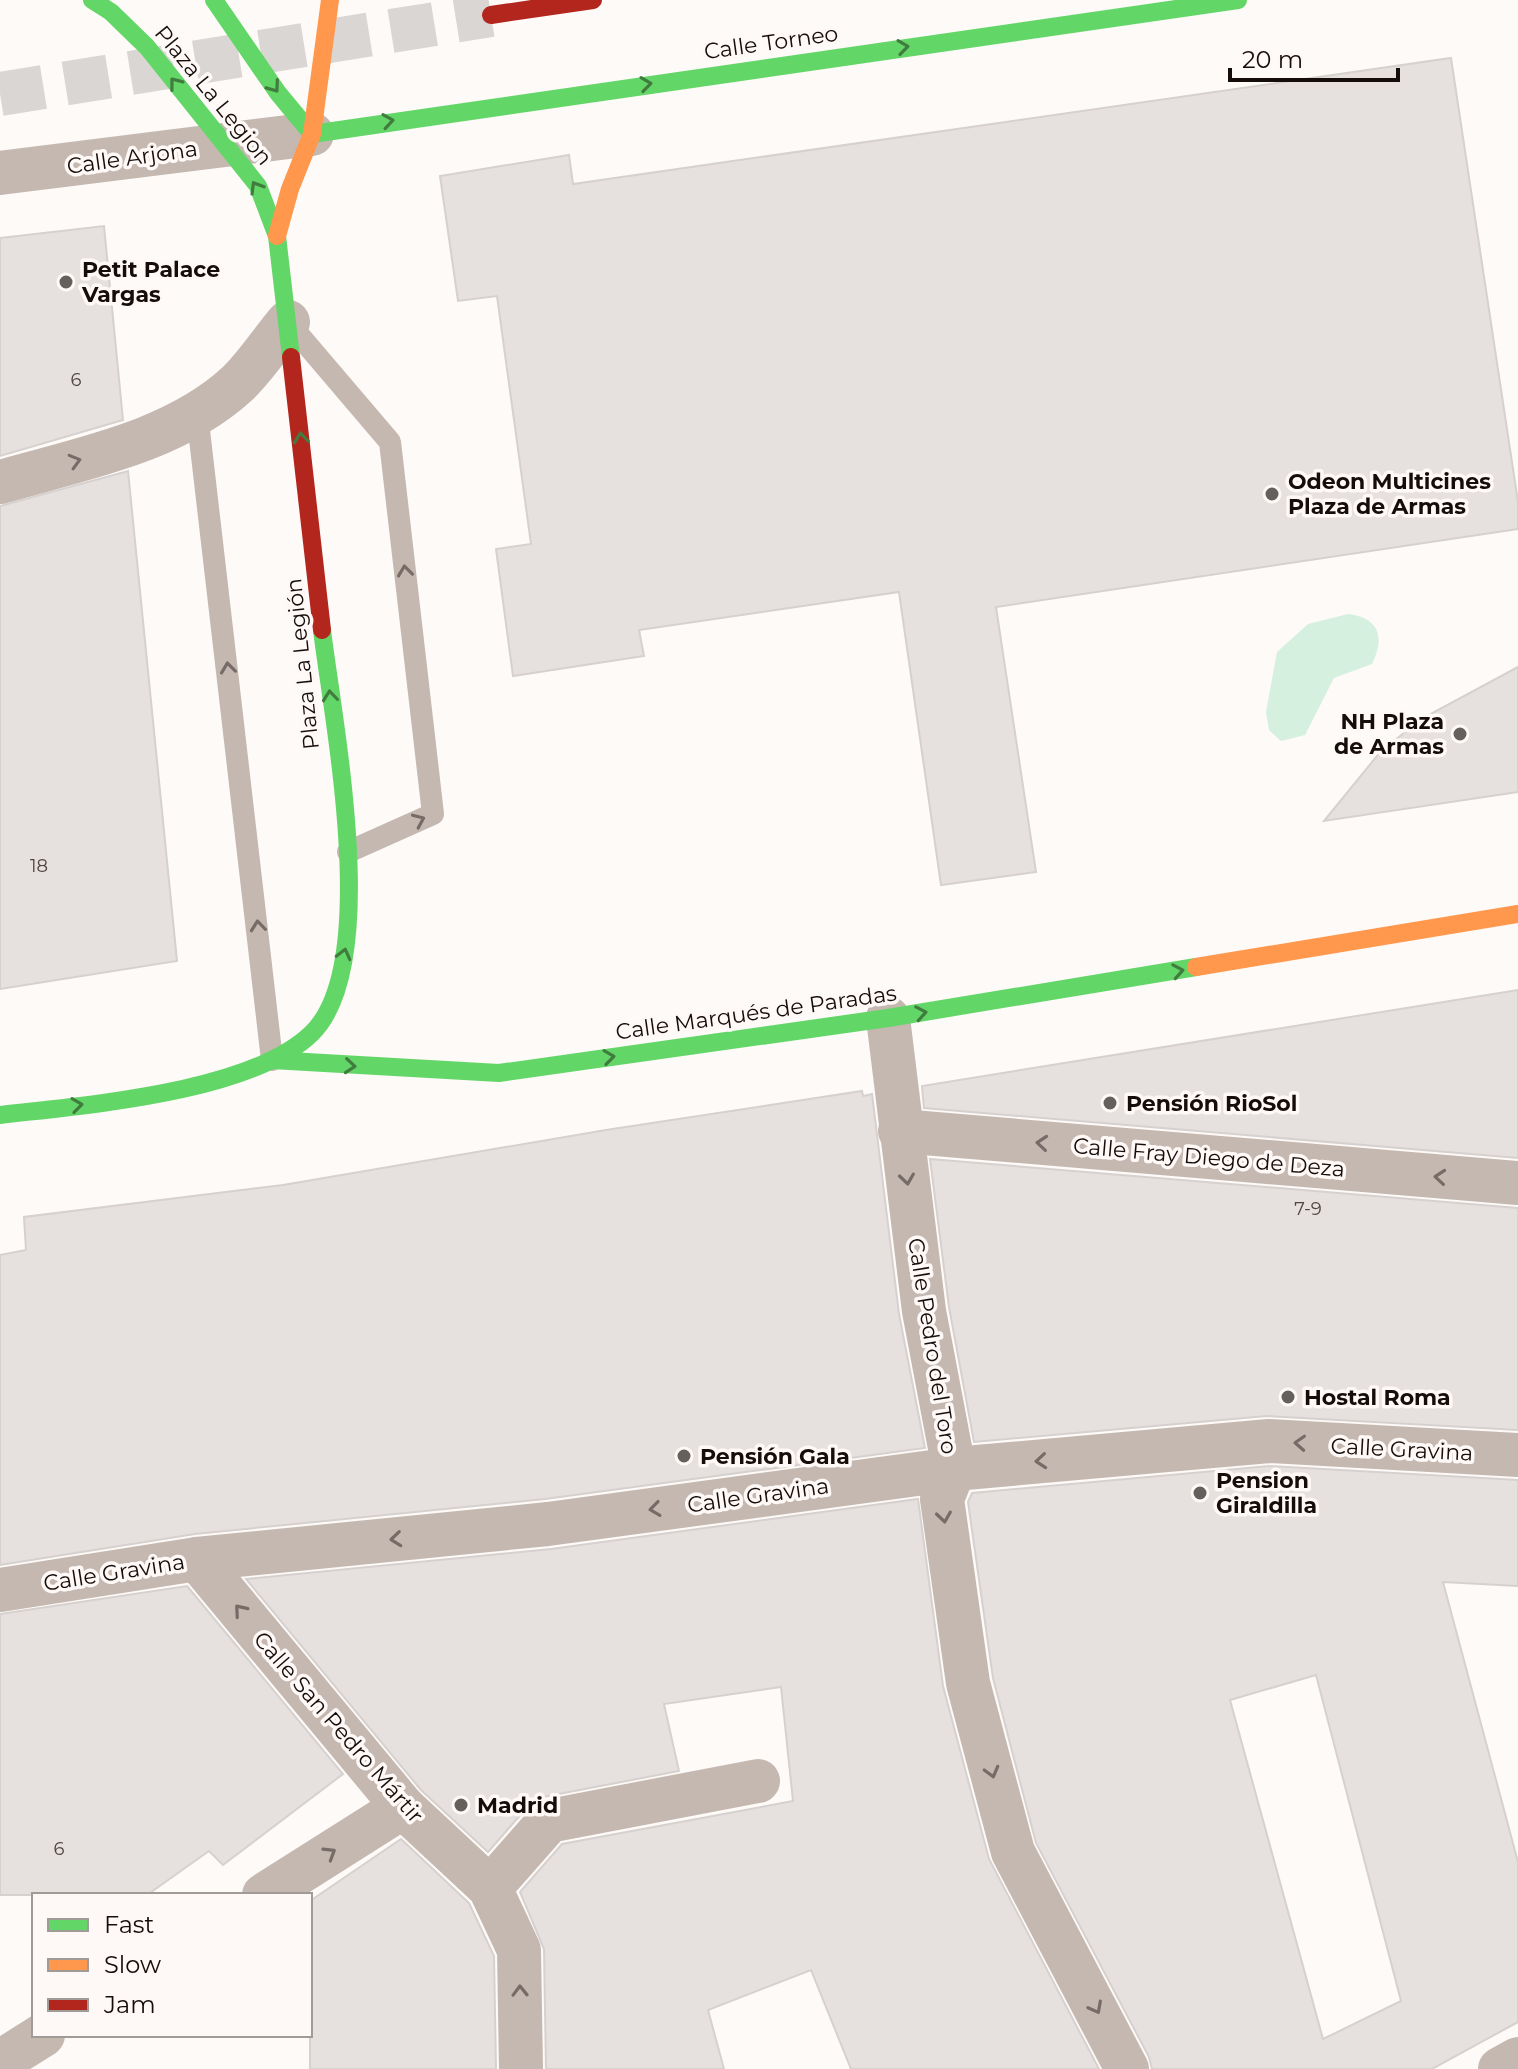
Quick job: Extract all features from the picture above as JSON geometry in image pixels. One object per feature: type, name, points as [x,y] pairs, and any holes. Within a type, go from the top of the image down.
[{"type":"main road","name":"Plaza La Legion","points":[[92,0],[111,12],[147,47],[258,186],[277,236]]},
{"type":"main road","points":[[214,0],[278,93],[312,134]]},
{"type":"main road","points":[[277,236],[290,189],[312,134],[330,0]]},
{"type":"main road","points":[[491,15],[593,0]]},
{"type":"main road","name":"Calle Torneo","points":[[312,134],[1238,0]]},
{"type":"main road","name":"Plaza La Legión","points":[[272,1060],[313,1033],[335,993],[350,934],[348,852],[277,236]]},
{"type":"main road","name":"Calle Marqués de Paradas","points":[[0,1115],[182,1089],[272,1060],[499,1073],[888,1018],[1518,914]]},
{"type":"street","name":"Calle Arjona","points":[[0,173],[312,134]]},
{"type":"street","points":[[0,482],[123,447],[197,413],[238,383],[288,322]]},
{"type":"street","name":"Calle Pedro del Toro","points":[[888,1018],[924,1311],[954,1469],[942,1499],[968,1683],[1013,1852],[1127,2069]]},
{"type":"street","name":"Calle Fray Diego de Deza","points":[[900,1131],[1518,1183]]},
{"type":"street","name":"Calle Gravina","points":[[0,1590],[197,1559],[548,1524],[954,1469],[1269,1441],[1518,1455]]},
{"type":"street","name":"Calle San Pedro Mártir","points":[[197,1559],[403,1807],[490,1888],[519,1950],[521,2069]]},
{"type":"street","points":[[490,1888],[549,1821],[758,1781]]},
{"type":"street","points":[[267,1893],[403,1807]]},
{"type":"street","points":[[0,2062],[40,2037]]},
{"type":"street","points":[[1500,2069],[1518,2059]]},
{"type":"lane","points":[[288,322],[390,442],[433,814],[348,852]]},
{"type":"lane","points":[[197,413],[272,1060]]},
{"type":"green space","points":[[1348,614],[1367,620],[1377,631],[1378,646],[1372,664],[1334,678],[1305,735],[1281,741],[1269,730],[1266,712],[1277,652],[1308,624]]},
{"type":"building","points":[[1451,58],[1518,502],[1518,529],[996,607],[1036,872],[941,885],[899,592],[639,630],[644,656],[513,676],[496,549],[531,544],[497,296],[458,301],[440,176],[569,155],[573,184]]},
{"type":"building","points":[[104,226],[123,420],[0,456],[0,238]]},
{"type":"building","points":[[128,471],[177,961],[0,989],[0,506]]},
{"type":"building","name":"NH Plaza de Armas","points":[[1518,667],[1518,792],[1324,821],[1381,751],[1423,718]]},
{"type":"building","points":[[1518,990],[1518,1158],[924,1108],[922,1086]]},
{"type":"building","points":[[862,1091],[863,1096],[872,1094],[899,1314],[925,1448],[545,1499],[195,1534],[0,1565],[0,1255],[26,1250],[24,1217],[283,1185],[606,1130]]},
{"type":"building","points":[[930,1159],[1518,1208],[1518,1430],[1267,1416],[974,1442],[949,1307]]},
{"type":"building","points":[[1269,1466],[1518,1480],[1518,1586],[1443,1582],[1518,1862],[1518,2022],[1432,2069],[1152,2069],[1149,2057],[1036,1843],[993,1678],[968,1502],[972,1493]],"holes":[[[1316,1675],[1401,2001],[1323,2039],[1230,1700]]]},
{"type":"building","points":[[918,1499],[943,1686],[989,1859],[1099,2069],[851,2069],[811,1970],[708,2010],[724,2069],[546,2069],[544,1949],[520,1892],[562,1844],[793,1801],[781,1687],[664,1704],[679,1771],[543,1797],[530,1804],[488,1852],[421,1790],[246,1579],[551,1549]]},
{"type":"building","points":[[187,1586],[343,1774],[223,1865],[209,1851],[150,1893],[0,1895],[0,1614]]},
{"type":"building","points":[[401,1839],[469,1903],[494,1956],[496,2069],[310,2069],[312,1900]]},
{"type":"tunnel","points":[[0,94],[491,15]]},
{"type":"traffic: fast","points":[[92,0],[111,12],[147,47],[258,186],[277,236],[291,357]]},
{"type":"traffic: fast","points":[[214,0],[278,93],[312,134]]},
{"type":"traffic: fast","points":[[312,134],[1238,0]]},
{"type":"traffic: fast","points":[[0,1115],[120,1100],[209,1083],[249,1070],[285,1053],[312,1033],[333,1000],[345,954],[349,899],[342,780],[322,630]]},
{"type":"traffic: fast","points":[[272,1060],[499,1073],[888,1018],[1196,967]]},
{"type":"traffic: slow","points":[[277,236],[290,189],[312,134],[330,0]]},
{"type":"traffic: slow","points":[[1196,967],[1518,914]]},
{"type":"traffic: jam","points":[[491,15],[593,0]]},
{"type":"traffic: jam","points":[[291,357],[322,630]]},
{"type":"place","name":"Petit Palace Vargas","points":[[66,282]]},
{"type":"place","name":"Odeon Multicines Plaza de Armas","points":[[1272,494]]},
{"type":"place","name":"NH Plaza de Armas","points":[[1460,734]]},
{"type":"place","name":"Pensión RioSol","points":[[1110,1103]]},
{"type":"place","name":"Hostal Roma","points":[[1288,1397]]},
{"type":"place","name":"Pensión Gala","points":[[684,1456]]},
{"type":"place","name":"Pension Giraldilla","points":[[1200,1493]]},
{"type":"place","name":"Madrid","points":[[461,1805]]}]
